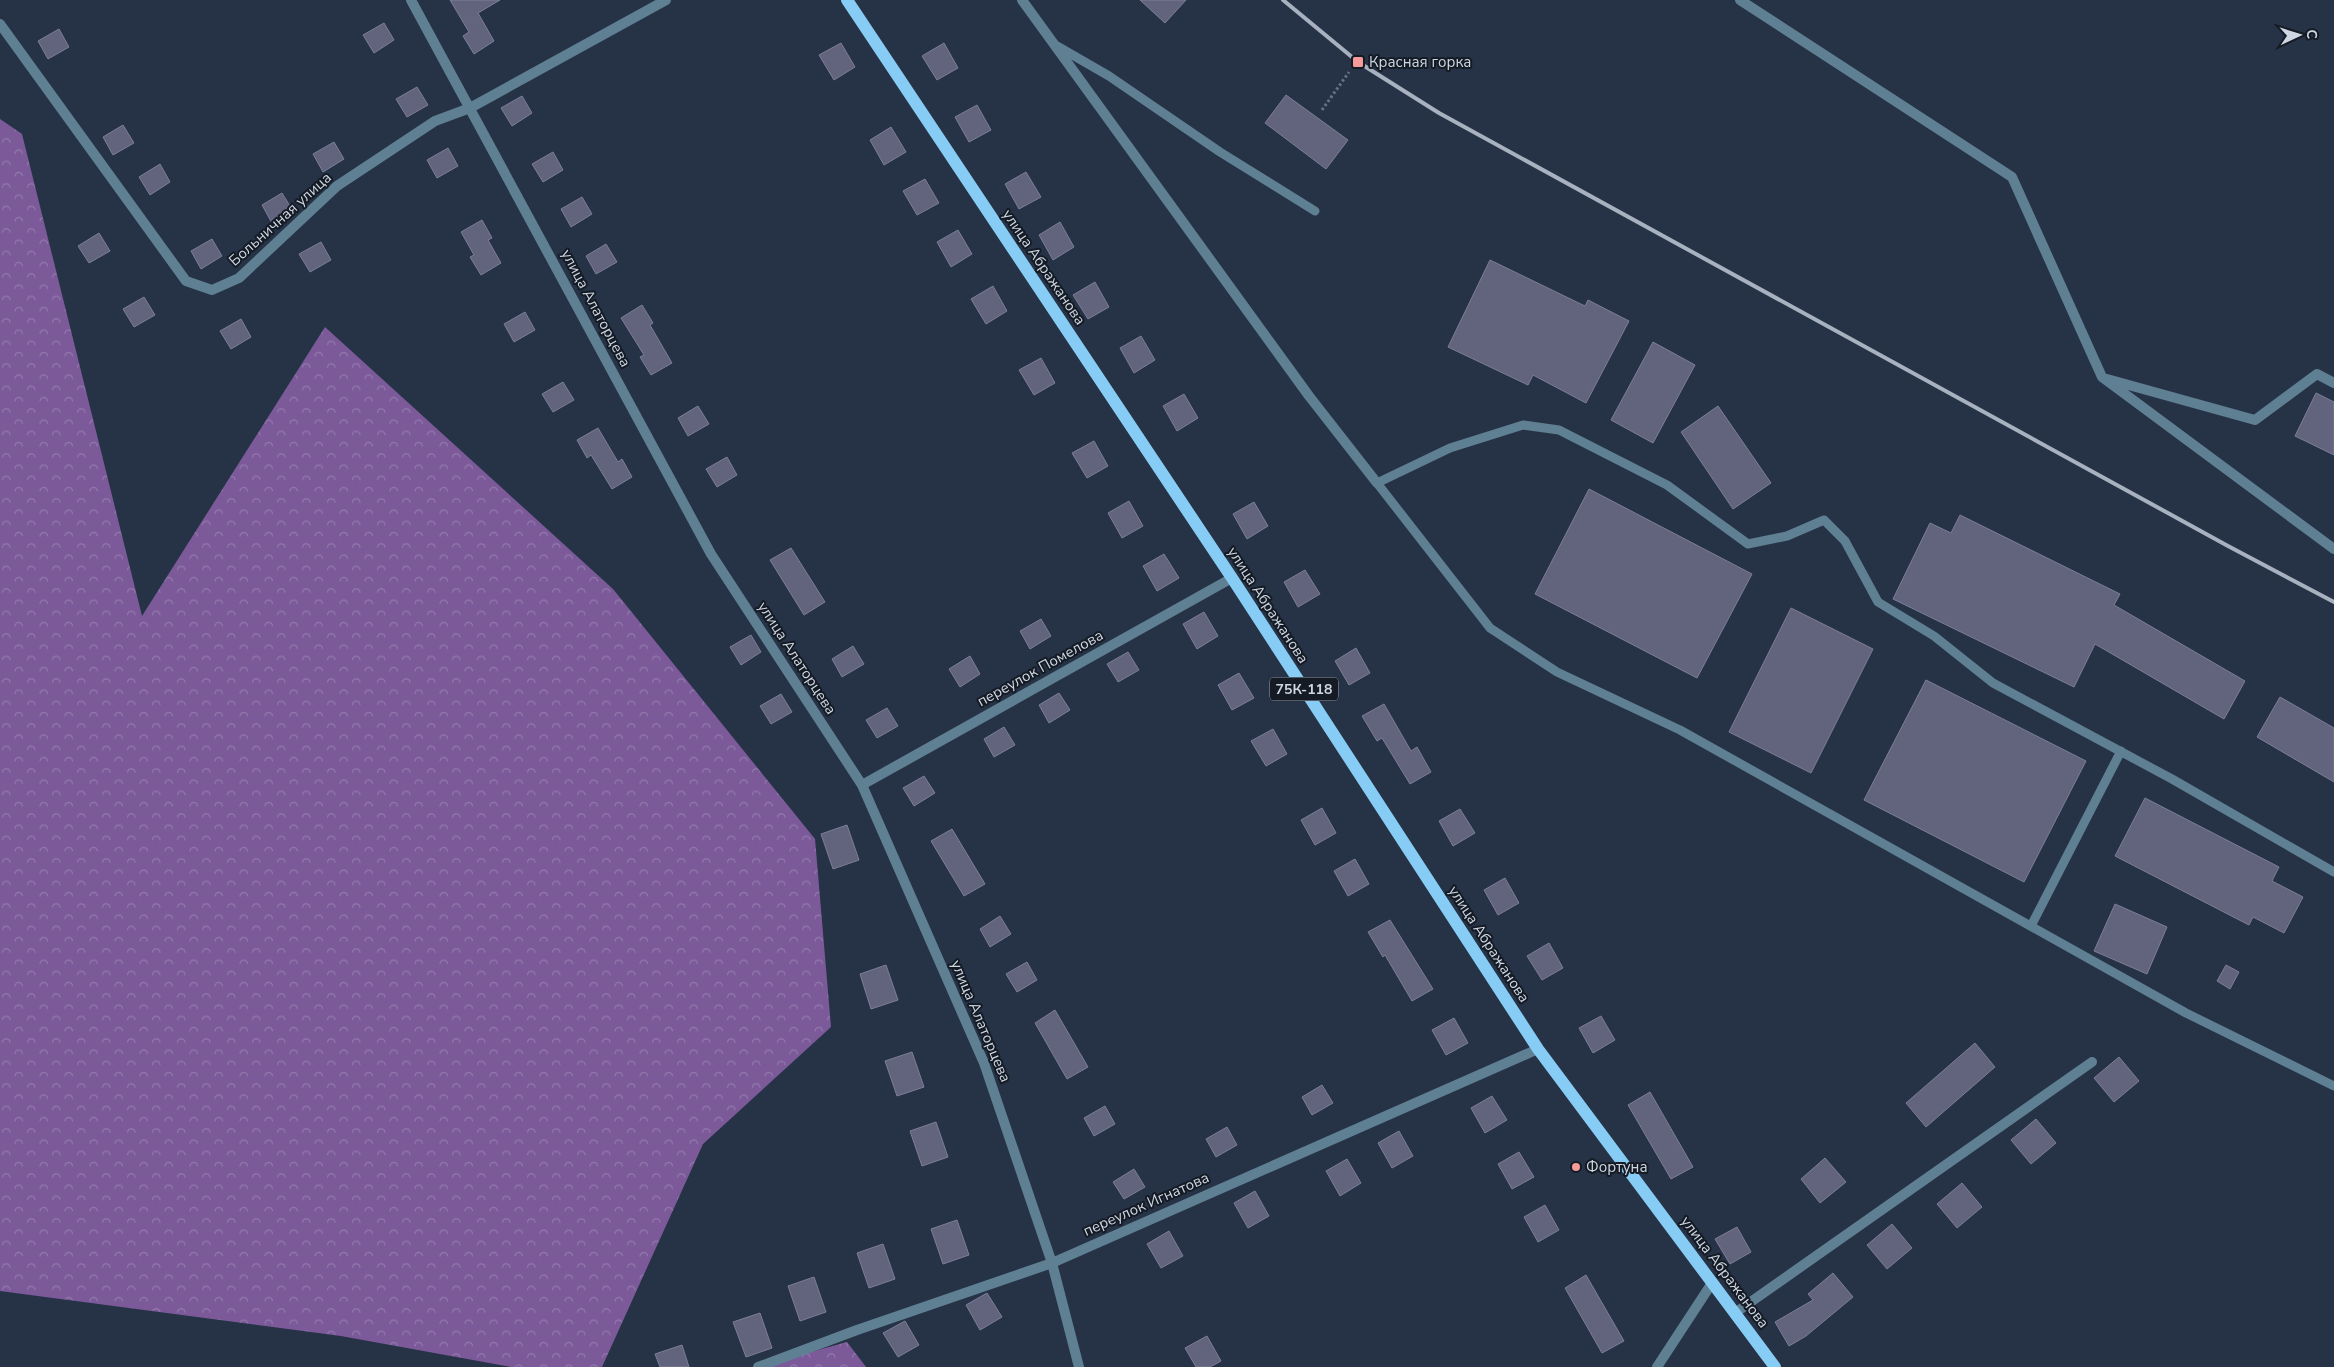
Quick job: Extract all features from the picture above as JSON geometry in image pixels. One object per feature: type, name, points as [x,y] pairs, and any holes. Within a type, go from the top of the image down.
[{"type":"main road","name":"улица Абражанова","points":[[847,0],[1232,578],[1538,1049],[1775,1367]]},
{"type":"street","name":"улица Алаторцева","points":[[410,0],[711,554],[862,784],[984,1063],[1052,1263],[1079,1367]]},
{"type":"street","name":"Больничная улица","points":[[0,24],[186,281],[212,290],[239,278],[337,186],[435,121],[470,108],[666,0]]},
{"type":"street","points":[[1022,0],[1309,396],[1377,484]]},
{"type":"street","points":[[1740,0],[2012,177],[2102,377],[2334,549]]},
{"type":"street","points":[[2102,377],[2255,420],[2317,374],[2334,383]]},
{"type":"street","name":"переулок Помелова","points":[[862,784],[1232,578]]},
{"type":"street","name":"переулок Игнатова","points":[[758,1367],[857,1330],[1052,1263],[1538,1049]]},
{"type":"street","points":[[1735,1313],[2092,1062]]},
{"type":"street","points":[[1657,1367],[1712,1283]]},
{"type":"lane","points":[[1057,46],[1109,76],[1220,152],[1315,211]]},
{"type":"lane","points":[[2334,872],[2121,751],[1993,683],[1934,636],[1878,602],[1845,541],[1824,520],[1788,536],[1748,544],[1667,486],[1559,430],[1523,425],[1450,448],[1377,484],[1490,628],[1557,672],[1680,730],[2186,1013],[2334,1086]]},
{"type":"lane","points":[[2031,926],[2121,751]]},
{"type":"path","points":[[1322,110],[1348,72]]},
{"type":"green space","points":[[0,119],[22,134],[142,616],[325,327],[613,589],[815,839],[831,1027],[703,1144],[602,1367],[511,1367],[341,1336],[0,1291]]},
{"type":"green space","points":[[847,1342],[866,1367],[757,1367]]},
{"type":"building","points":[[450,0],[500,0],[478,13],[494,41],[474,54],[463,36],[469,32]]},
{"type":"building","points":[[1140,0],[1186,0],[1165,23]]},
{"type":"building","points":[[384,23],[394,40],[374,53],[363,35]]},
{"type":"building","points":[[59,29],[69,47],[48,59],[38,41]]},
{"type":"building","points":[[841,43],[855,67],[834,80],[819,55]]},
{"type":"building","points":[[944,43],[958,68],[937,80],[922,56]]},
{"type":"building","points":[[417,87],[428,105],[407,117],[396,99]]},
{"type":"building","points":[[1286,95],[1348,140],[1326,169],[1265,123]]},
{"type":"building","points":[[522,96],[532,113],[512,126],[501,108]]},
{"type":"building","points":[[977,105],[991,130],[969,142],[955,117]]},
{"type":"building","points":[[123,125],[134,143],[113,155],[103,137]]},
{"type":"building","points":[[891,127],[906,152],[884,165],[870,140]]},
{"type":"building","points":[[334,142],[344,159],[323,172],[313,154]]},
{"type":"building","points":[[448,148],[458,166],[437,178],[427,160]]},
{"type":"building","points":[[553,152],[563,170],[543,182],[532,164]]},
{"type":"building","points":[[160,164],[170,182],[150,195],[139,177]]},
{"type":"building","points":[[1026,172],[1041,197],[1019,209],[1005,184]]},
{"type":"building","points":[[925,179],[939,203],[917,215],[903,191]]},
{"type":"building","points":[[282,193],[293,211],[272,223],[262,205]]},
{"type":"building","points":[[582,197],[592,214],[571,227],[561,209]]},
{"type":"building","points":[[482,220],[492,238],[488,240],[501,263],[481,275],[470,257],[474,255],[461,232]]},
{"type":"building","points":[[1060,222],[1074,247],[1053,260],[1039,235]]},
{"type":"building","points":[[958,230],[972,254],[951,267],[937,242]]},
{"type":"building","points":[[99,233],[110,251],[89,263],[78,246]]},
{"type":"building","points":[[212,239],[222,256],[201,269],[191,251]]},
{"type":"building","points":[[321,242],[331,260],[310,272],[299,254]]},
{"type":"building","points":[[606,244],[617,262],[596,274],[586,256]]},
{"type":"building","points":[[1490,260],[1585,306],[1588,300],[1629,321],[1586,403],[1533,375],[1528,385],[1448,347]]},
{"type":"building","points":[[1095,282],[1109,307],[1088,319],[1073,295]]},
{"type":"building","points":[[993,286],[1007,311],[986,324],[971,299]]},
{"type":"building","points":[[144,297],[155,315],[134,327],[123,309]]},
{"type":"building","points":[[642,305],[653,323],[650,325],[672,363],[651,375],[640,357],[644,355],[621,318]]},
{"type":"building","points":[[525,312],[535,330],[514,342],[504,324]]},
{"type":"building","points":[[241,319],[251,337],[231,349],[220,331]]},
{"type":"building","points":[[1141,336],[1155,360],[1134,373],[1120,348]]},
{"type":"building","points":[[1653,342],[1695,365],[1653,443],[1611,420]]},
{"type":"building","points":[[1041,358],[1055,383],[1034,395],[1019,370]]},
{"type":"building","points":[[563,382],[574,400],[553,412],[542,394]]},
{"type":"building","points":[[2316,393],[2334,402],[2334,455],[2295,436]]},
{"type":"building","points":[[1184,394],[1198,418],[1177,431],[1163,406]]},
{"type":"building","points":[[698,406],[709,424],[688,436],[678,418]]},
{"type":"building","points":[[1718,406],[1771,483],[1733,509],[1681,432]]},
{"type":"building","points":[[598,428],[618,462],[622,459],[632,477],[612,489],[591,455],[587,458],[577,440]]},
{"type":"building","points":[[1094,441],[1108,466],[1087,478],[1072,453]]},
{"type":"building","points":[[727,457],[737,475],[717,487],[706,469]]},
{"type":"building","points":[[1589,489],[1752,574],[1697,678],[1535,594]]},
{"type":"building","points":[[1129,501],[1143,526],[1122,538],[1108,513]]},
{"type":"building","points":[[1254,502],[1268,526],[1247,539],[1233,514]]},
{"type":"building","points":[[1960,515],[2120,594],[2114,605],[2245,681],[2224,719],[2095,644],[2074,687],[1893,599],[1930,523],[1951,533]]},
{"type":"building","points":[[791,548],[825,602],[804,615],[770,560]]},
{"type":"building","points":[[1164,554],[1179,578],[1157,591],[1143,566]]},
{"type":"building","points":[[1305,570],[1320,594],[1298,607],[1284,582]]},
{"type":"building","points":[[1791,608],[1873,649],[1811,773],[1729,732]]},
{"type":"building","points":[[1204,612],[1218,636],[1197,649],[1183,624]]},
{"type":"building","points":[[1041,619],[1051,636],[1030,649],[1020,631]]},
{"type":"building","points":[[751,635],[761,652],[741,665],[730,647]]},
{"type":"building","points":[[853,646],[864,664],[842,677],[832,659]]},
{"type":"building","points":[[1356,648],[1370,673],[1349,685],[1335,661]]},
{"type":"building","points":[[1128,652],[1139,670],[1118,682],[1107,664]]},
{"type":"building","points":[[970,656],[980,674],[960,687],[949,669]]},
{"type":"building","points":[[1239,673],[1254,698],[1232,710],[1218,685]]},
{"type":"building","points":[[1926,680],[2086,761],[2024,882],[1864,800]]},
{"type":"building","points":[[1059,693],[1070,710],[1049,723],[1039,705]]},
{"type":"building","points":[[781,694],[792,712],[771,724],[760,706]]},
{"type":"building","points":[[2280,697],[2334,728],[2334,782],[2257,737]]},
{"type":"building","points":[[1384,704],[1411,751],[1417,747],[1431,772],[1410,784],[1382,738],[1377,741],[1362,716]]},
{"type":"building","points":[[887,708],[898,726],[877,738],[866,720]]},
{"type":"building","points":[[1004,727],[1015,745],[994,757],[984,739]]},
{"type":"building","points":[[1273,729],[1287,754],[1266,766],[1251,741]]},
{"type":"building","points":[[924,776],[935,793],[914,806],[903,788]]},
{"type":"building","points":[[2145,798],[2279,867],[2272,881],[2303,897],[2284,933],[2253,917],[2249,925],[2115,856]]},
{"type":"building","points":[[1322,808],[1336,833],[1315,845],[1301,820]]},
{"type":"building","points":[[1460,809],[1475,833],[1453,846],[1439,821]]},
{"type":"building","points":[[847,825],[859,860],[833,869],[821,834]]},
{"type":"building","points":[[952,829],[985,884],[964,896],[931,841]]},
{"type":"building","points":[[1355,859],[1369,884],[1348,896],[1334,871]]},
{"type":"building","points":[[1505,878],[1519,903],[1498,915],[1484,890]]},
{"type":"building","points":[[2115,904],[2167,927],[2147,974],[2094,951]]},
{"type":"building","points":[[1000,916],[1011,934],[990,947],[980,929]]},
{"type":"building","points":[[1390,920],[1433,989],[1412,1001],[1385,955],[1383,957],[1368,932]]},
{"type":"building","points":[[1549,943],[1563,968],[1542,980],[1527,956]]},
{"type":"building","points":[[1027,962],[1037,980],[1017,992],[1006,974]]},
{"type":"building","points":[[886,965],[898,1000],[871,1009],[860,974]]},
{"type":"building","points":[[2226,965],[2239,972],[2230,989],[2217,981]]},
{"type":"building","points":[[1055,1010],[1088,1067],[1067,1079],[1035,1023]]},
{"type":"building","points":[[1601,1016],[1615,1040],[1593,1053],[1579,1028]]},
{"type":"building","points":[[1454,1018],[1468,1043],[1446,1055],[1432,1030]]},
{"type":"building","points":[[1975,1043],[1995,1067],[1926,1127],[1906,1103]]},
{"type":"building","points":[[912,1052],[924,1087],[897,1096],[885,1061]]},
{"type":"building","points":[[2119,1057],[2139,1081],[2114,1102],[2094,1078]]},
{"type":"building","points":[[1322,1085],[1333,1103],[1312,1115],[1302,1097]]},
{"type":"building","points":[[1650,1092],[1693,1167],[1671,1179],[1628,1105]]},
{"type":"building","points":[[1492,1096],[1507,1120],[1485,1133],[1471,1108]]},
{"type":"building","points":[[1105,1106],[1115,1124],[1094,1136],[1084,1118]]},
{"type":"building","points":[[2036,1119],[2056,1143],[2031,1164],[2011,1140]]},
{"type":"building","points":[[936,1122],[948,1157],[922,1166],[910,1131]]},
{"type":"building","points":[[1227,1127],[1237,1145],[1216,1157],[1206,1139]]},
{"type":"building","points":[[1399,1131],[1413,1156],[1392,1168],[1378,1143]]},
{"type":"building","points":[[1519,1152],[1534,1177],[1512,1189],[1498,1164]]},
{"type":"building","points":[[1825,1158],[1846,1182],[1820,1203],[1801,1179]]},
{"type":"building","points":[[1347,1159],[1361,1183],[1340,1196],[1326,1171]]},
{"type":"building","points":[[1134,1169],[1145,1187],[1124,1199],[1113,1182]]},
{"type":"building","points":[[1962,1183],[1982,1207],[1957,1228],[1937,1204]]},
{"type":"building","points":[[1255,1191],[1269,1216],[1248,1228],[1234,1203]]},
{"type":"building","points":[[1545,1205],[1559,1230],[1538,1242],[1524,1217]]},
{"type":"building","points":[[957,1220],[969,1255],[943,1264],[931,1229]]},
{"type":"building","points":[[1892,1224],[1912,1248],[1887,1269],[1867,1245]]},
{"type":"building","points":[[1737,1227],[1751,1252],[1730,1264],[1715,1239]]},
{"type":"building","points":[[1169,1231],[1183,1256],[1161,1268],[1147,1244]]},
{"type":"building","points":[[883,1244],[895,1279],[869,1288],[857,1253]]},
{"type":"building","points":[[1833,1273],[1853,1297],[1806,1336],[1789,1346],[1775,1322],[1813,1300],[1808,1294]]},
{"type":"building","points":[[1586,1275],[1624,1341],[1602,1353],[1565,1288]]},
{"type":"building","points":[[814,1277],[826,1312],[800,1321],[788,1286]]},
{"type":"building","points":[[987,1293],[1002,1317],[980,1330],[966,1305]]},
{"type":"building","points":[[760,1313],[772,1348],[746,1357],[733,1322]]},
{"type":"building","points":[[905,1321],[919,1345],[898,1357],[883,1333]]},
{"type":"building","points":[[1207,1336],[1221,1361],[1210,1367],[1196,1367],[1185,1348]]},
{"type":"building","points":[[682,1345],[689,1367],[660,1367],[655,1354]]},
{"type":"railway","points":[[1283,0],[1358,62],[1439,113],[2228,546],[2334,602]]},
{"type":"place","name":"Красная горка","points":[[1358,62]]},
{"type":"place","name":"Фортуна","points":[[1576,1167]]}]
